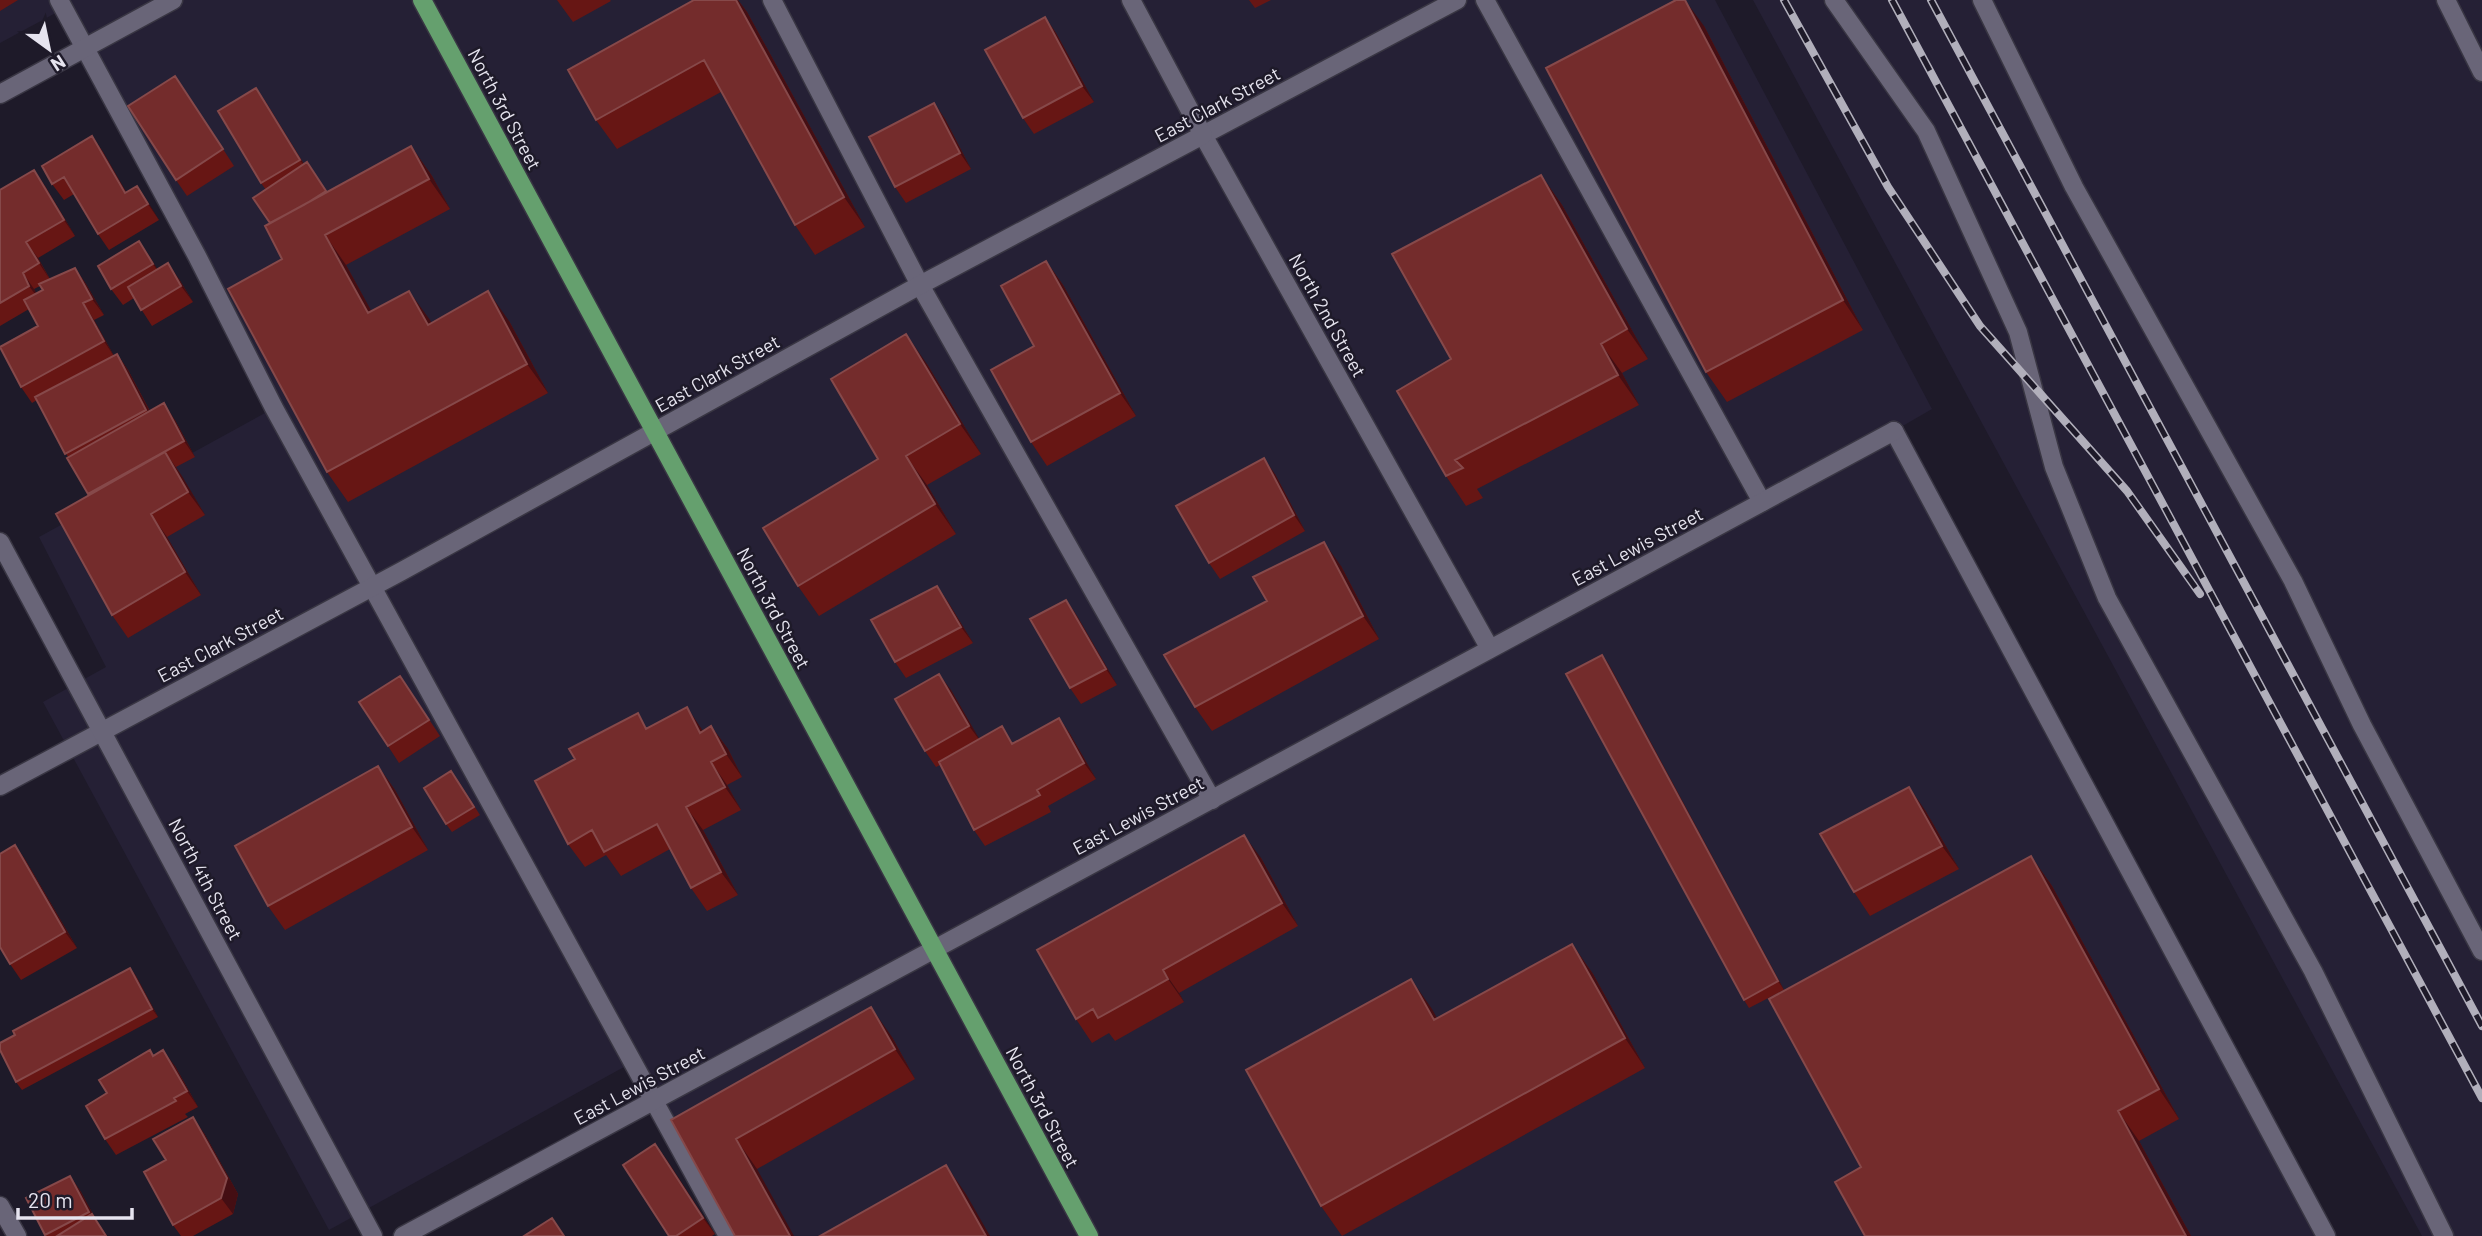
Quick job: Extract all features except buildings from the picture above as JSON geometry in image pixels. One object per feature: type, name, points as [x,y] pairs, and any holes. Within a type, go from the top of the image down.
[{"type":"main road","name":"North 3rd Street","points":[[422,0],[1089,1236]]},
{"type":"street","points":[[59,0],[274,408],[729,1236]]},
{"type":"street","points":[[0,94],[173,0]]},
{"type":"street","points":[[772,0],[920,285],[1212,800]]},
{"type":"street","name":"North 2nd Street","points":[[1131,0],[1203,135],[1490,649]]},
{"type":"street","name":"East Clark Street","points":[[0,786],[373,586],[920,285],[1457,0]]},
{"type":"street","points":[[1485,0],[1762,502]]},
{"type":"street","points":[[1834,0],[1926,131],[2018,332],[2054,467],[2107,598],[2313,971],[2444,1236]]},
{"type":"street","points":[[1982,0],[2074,187],[2293,581],[2362,725],[2482,951]]},
{"type":"street","points":[[2446,0],[2482,72]]},
{"type":"street","name":"East Lewis Street","points":[[403,1236],[1894,431],[2326,1236]]},
{"type":"street","name":"North 4th Street","points":[[0,542],[373,1236]]},
{"type":"street","points":[[0,1206],[17,1236]]},
{"type":"shaded area","points":[[0,0],[1715,0],[1932,409],[1894,431],[2326,1236],[728,1236],[633,1062],[329,1230],[43,702],[106,667],[39,537],[274,408],[63,9],[0,43]]},
{"type":"shaded area","points":[[1753,0],[2482,0],[2482,1236],[2422,1236]]},
{"type":"railway","points":[[1784,0],[1888,187],[1980,326],[2127,491],[2200,594]]},
{"type":"railway","points":[[1892,0],[2482,1098]]},
{"type":"railway","points":[[1931,0],[2482,1026]]}]
